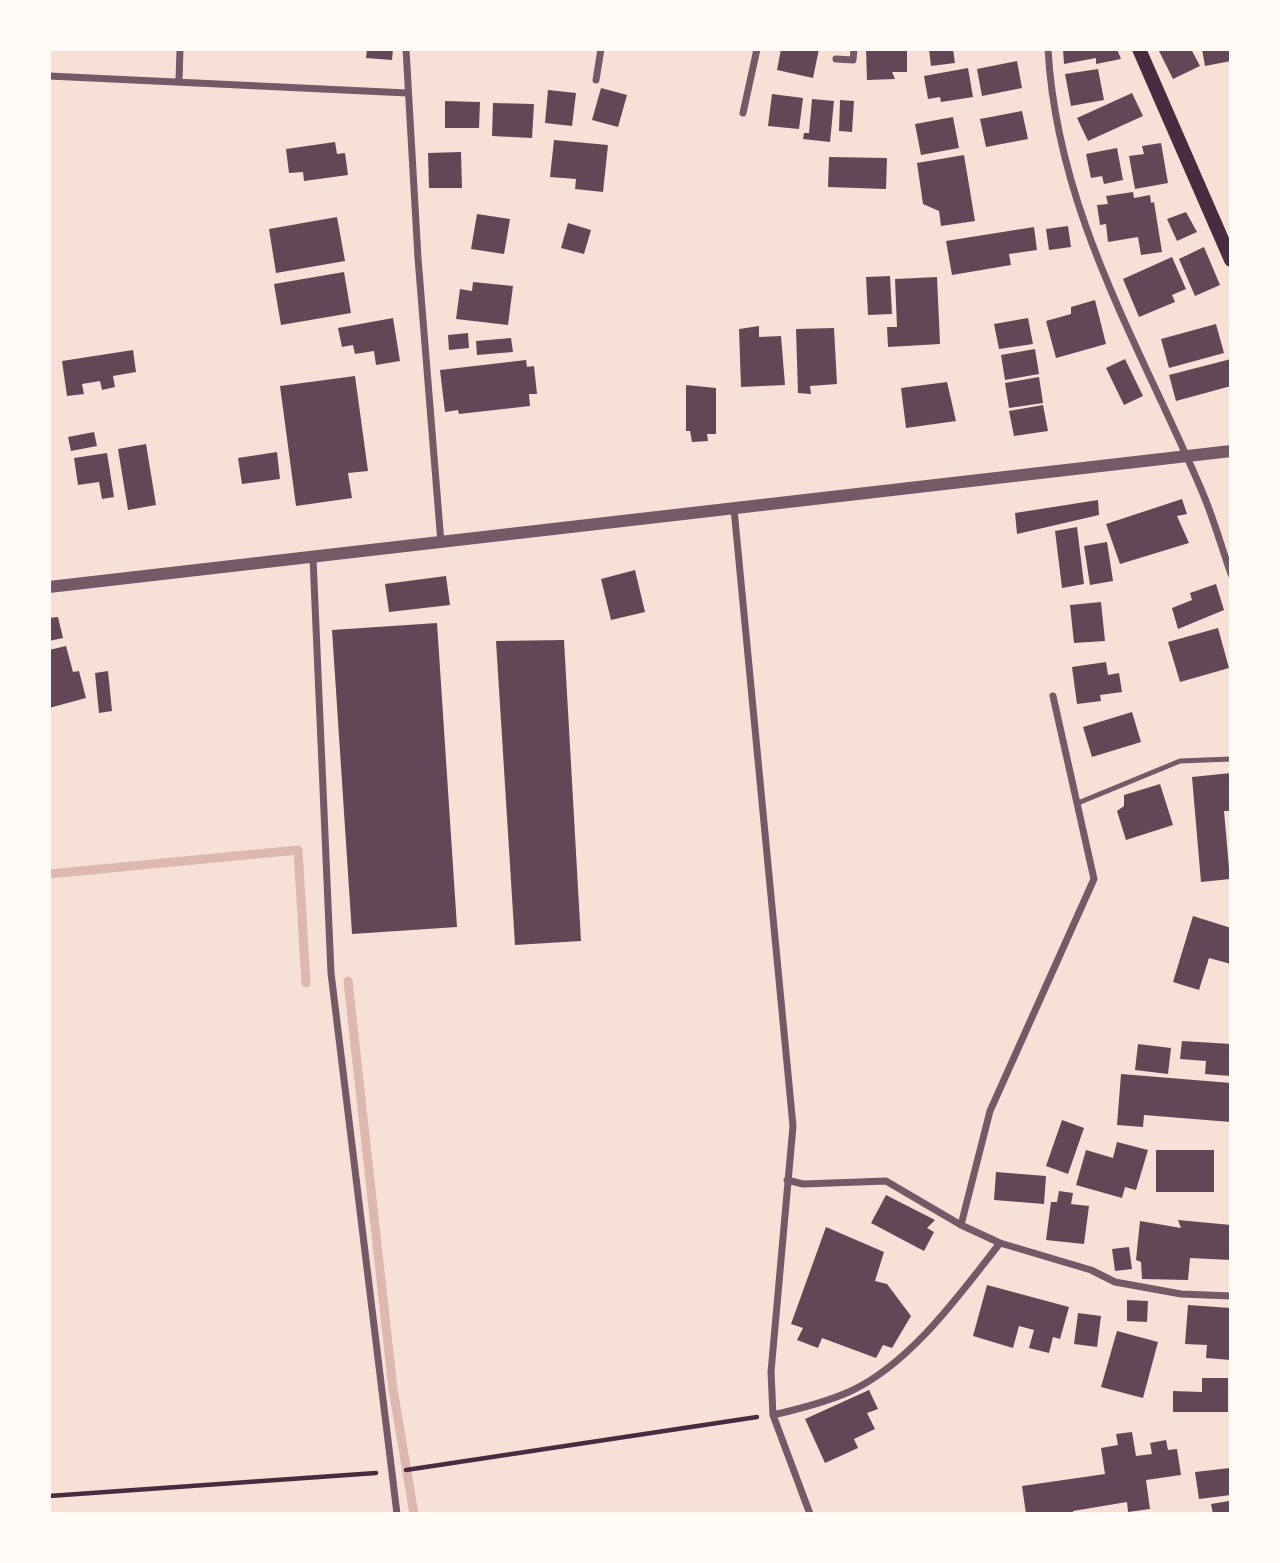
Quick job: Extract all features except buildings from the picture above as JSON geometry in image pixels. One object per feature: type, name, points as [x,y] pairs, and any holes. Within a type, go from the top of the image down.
[{"type":"main road","points":[[1139,49],[1231,260]]},
{"type":"street","points":[[178,81],[180,49]]},
{"type":"street","points":[[406,49],[440,543]]},
{"type":"street","points":[[596,80],[601,49]]},
{"type":"street","points":[[743,113],[757,49]]},
{"type":"street","points":[[836,59],[853,60],[854,49]]},
{"type":"street","points":[[1048,49],[1061,147],[1093,253],[1201,489],[1231,574]]},
{"type":"street","points":[[49,76],[407,93]]},
{"type":"street","points":[[49,587],[1231,451]]},
{"type":"street","points":[[734,509],[793,1126],[771,1372],[773,1415],[810,1514]]},
{"type":"street","points":[[313,558],[331,974],[397,1514]]},
{"type":"street","points":[[961,1225],[990,1111],[1094,879],[1054,696]]},
{"type":"street","points":[[787,1180],[803,1184],[886,1181],[961,1225],[1000,1244],[1091,1270],[1115,1282],[1181,1293],[1231,1296]]},
{"type":"street","points":[[773,1415],[852,1391],[884,1370],[937,1322],[1000,1244]]},
{"type":"lane","points":[[1078,803],[1180,761],[1231,759]]},
{"type":"path","points":[[49,1496],[390,1472],[773,1415]]},
{"type":"waterway","points":[[49,874],[298,850],[306,983]]},
{"type":"waterway","points":[[348,981],[393,1389],[414,1514]]}]
